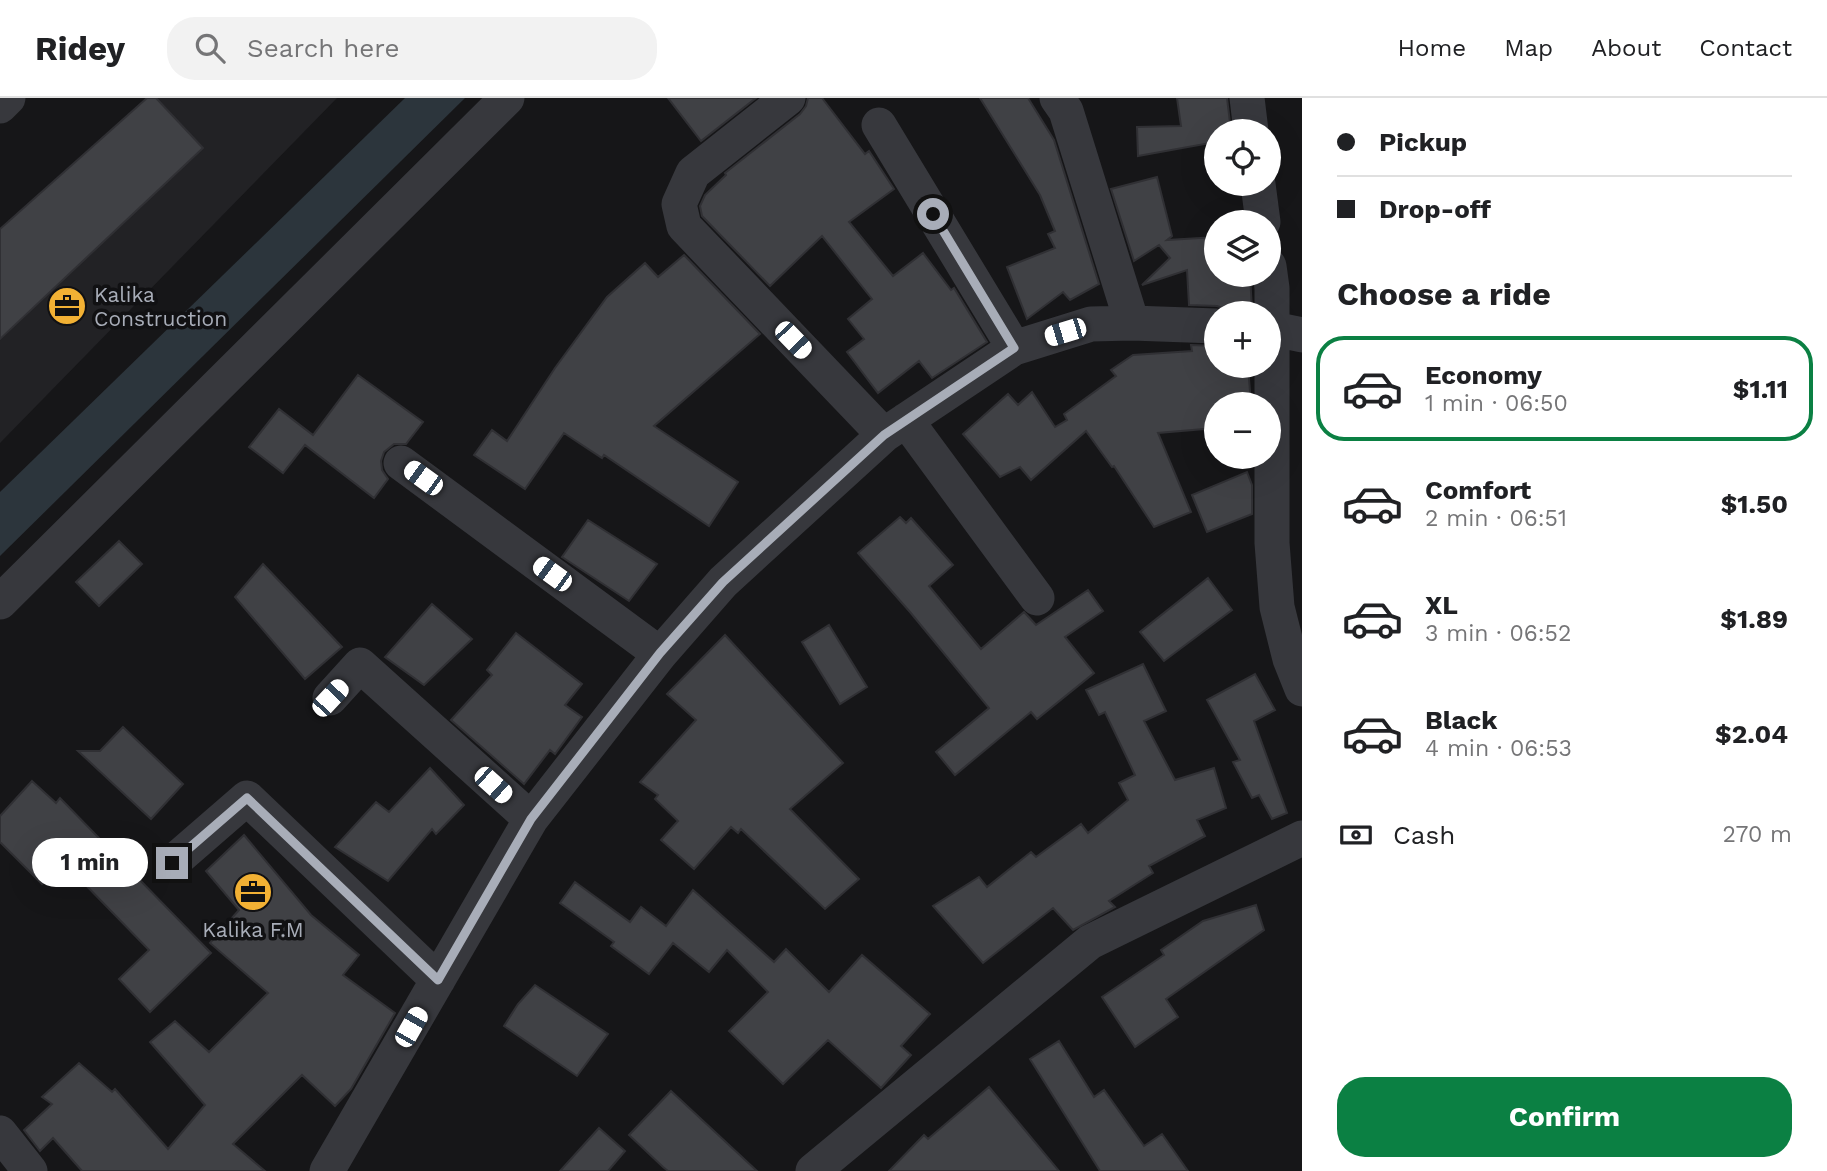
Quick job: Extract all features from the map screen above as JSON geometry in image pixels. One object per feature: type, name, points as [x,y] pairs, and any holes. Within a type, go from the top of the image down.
[{"type":"street","points":[[0,106],[8,98]]},
{"type":"street","points":[[0,602],[507,98]]},
{"type":"street","points":[[788,98],[693,173],[679,204],[684,226],[895,427],[1037,598]]},
{"type":"street","points":[[1057,98],[1066,111],[1132,323]]},
{"type":"street","points":[[1247,98],[1250,119]]},
{"type":"street","points":[[880,125],[1014,348]]},
{"type":"street","points":[[327,1171],[531,819],[660,653],[723,582],[895,427],[1014,348],[1091,324],[1204,326]]},
{"type":"street","points":[[1279,378],[1272,543],[1277,607],[1290,659],[1302,689]]},
{"type":"street","points":[[401,463],[660,653]]},
{"type":"street","points":[[330,698],[360,666],[531,819]]},
{"type":"street","points":[[172,863],[247,798],[438,980]]},
{"type":"street","points":[[813,1171],[1090,942],[1302,838]]},
{"type":"street","points":[[0,1133],[30,1171]]},
{"type":"shaded area","name":"Kalika Construction","points":[[147,98],[337,98],[0,443],[0,229]]},
{"type":"shaded area","points":[[405,98],[465,98],[0,556],[0,492]]},
{"type":"building","points":[[147,98],[156,98],[203,148],[0,339],[0,229]]},
{"type":"building","points":[[668,98],[756,98],[701,141]]},
{"type":"building","points":[[808,98],[822,98],[865,154],[869,151],[894,189],[849,222],[893,276],[923,253],[951,290],[954,288],[987,342],[932,378],[919,361],[878,393],[847,352],[864,339],[848,319],[872,299],[822,236],[770,286],[702,216],[700,206],[705,195],[725,173],[800,114]]},
{"type":"building","points":[[980,98],[1028,98],[1054,140],[1099,284],[1070,300],[1063,292],[1027,319],[1007,267],[1055,248],[1048,234],[1055,231],[1040,195]]},
{"type":"building","points":[[1177,98],[1227,98],[1230,119],[1204,119],[1204,144],[1138,156],[1137,127],[1181,126]]},
{"type":"building","points":[[1157,177],[1172,236],[1167,240],[1204,238],[1204,287],[1251,287],[1252,301],[1204,301],[1204,306],[1189,305],[1187,270],[1142,285],[1170,258],[1159,245],[1134,261],[1111,189]]},
{"type":"building","points":[[684,255],[760,334],[654,426],[738,482],[709,526],[604,455],[602,458],[564,433],[525,489],[474,455],[492,430],[507,441],[555,368],[607,297],[645,263],[658,277]]},
{"type":"building","points":[[1191,345],[1204,346],[1204,378],[1249,378],[1250,392],[1204,392],[1204,429],[1158,433],[1191,512],[1154,527],[1114,466],[1112,467],[1086,431],[1031,480],[1020,467],[1000,477],[963,434],[1008,394],[1018,405],[1032,392],[1055,427],[1067,420],[1064,414],[1116,376],[1111,370],[1133,355],[1192,351]]},
{"type":"building","points":[[358,375],[423,422],[406,444],[394,444],[384,452],[382,470],[388,479],[374,498],[305,445],[283,473],[249,447],[279,409],[313,435]]},
{"type":"building","points":[[1247,472],[1252,485],[1252,514],[1207,532],[1192,495]]},
{"type":"building","points":[[900,517],[906,523],[911,518],[953,565],[929,586],[981,649],[1024,612],[1036,625],[1088,590],[1103,611],[1065,637],[1094,673],[1037,719],[1031,712],[955,775],[936,752],[989,708],[858,553]]},
{"type":"building","points":[[588,520],[657,564],[629,601],[562,557]]},
{"type":"building","points":[[119,541],[142,564],[99,606],[76,582]]},
{"type":"building","points":[[263,564],[342,647],[305,679],[235,597]]},
{"type":"building","points":[[1208,578],[1232,610],[1164,661],[1140,632]]},
{"type":"building","points":[[432,604],[472,639],[424,685],[385,657]]},
{"type":"building","points":[[829,625],[867,687],[840,704],[802,642]]},
{"type":"building","points":[[516,633],[582,684],[565,705],[582,717],[555,754],[550,750],[524,784],[451,720],[492,675],[487,670]]},
{"type":"building","points":[[725,635],[843,763],[790,809],[859,879],[825,909],[741,829],[738,833],[731,827],[694,869],[661,840],[678,821],[655,799],[658,795],[640,782],[696,720],[667,694]]},
{"type":"building","points":[[1143,664],[1166,711],[1144,721],[1175,780],[1214,768],[1226,808],[1197,820],[1205,836],[1149,866],[1153,873],[1109,901],[1115,907],[1073,930],[1053,908],[983,963],[933,906],[979,877],[987,887],[1031,852],[1036,857],[1081,824],[1088,833],[1128,800],[1119,783],[1135,775],[1105,712],[1099,715],[1086,690]]},
{"type":"building","points":[[1255,674],[1275,710],[1254,721],[1287,813],[1272,819],[1259,795],[1252,798],[1233,762],[1240,760],[1207,700]]},
{"type":"building","points":[[123,727],[183,784],[151,819],[78,751],[100,751]]},
{"type":"building","points":[[430,768],[464,805],[436,834],[432,829],[388,881],[335,847],[376,802],[389,812]]},
{"type":"building","points":[[32,781],[56,803],[60,798],[211,953],[150,1012],[119,979],[149,950],[73,872],[68,877],[57,867],[42,884],[0,842],[0,816]]},
{"type":"building","points":[[244,835],[311,915],[359,955],[343,975],[395,1013],[351,1089],[335,1106],[302,1075],[233,1144],[265,1171],[82,1171],[53,1138],[40,1151],[24,1130],[52,1104],[42,1097],[79,1063],[112,1092],[115,1089],[168,1149],[205,1105],[150,1042],[175,1021],[209,1052],[268,993],[210,943],[239,910],[206,871]]},
{"type":"building","points":[[575,882],[630,922],[641,907],[666,926],[693,890],[774,962],[786,949],[829,992],[862,955],[930,1014],[901,1046],[911,1055],[881,1088],[828,1040],[783,1084],[729,1031],[768,992],[727,950],[709,972],[673,943],[649,974],[611,946],[614,942],[560,903]]},
{"type":"building","points":[[1256,905],[1264,930],[1166,999],[1178,1017],[1135,1047],[1102,997],[1164,955],[1161,950],[1203,921]]},
{"type":"building","points":[[535,985],[608,1034],[577,1076],[504,1026],[518,1004]]},
{"type":"building","points":[[1059,1041],[1094,1097],[1104,1090],[1144,1146],[1162,1134],[1188,1171],[1100,1171],[1030,1059]]},
{"type":"building","points":[[989,1087],[1059,1171],[889,1171],[924,1135],[928,1139]]},
{"type":"building","points":[[671,1091],[757,1171],[668,1171],[663,1167],[629,1135]]},
{"type":"building","points":[[599,1128],[625,1151],[608,1171],[560,1171]]},
{"type":"place","name":"Kalika Construction","points":[[67,306]]},
{"type":"place","name":"Kalika F.M","points":[[253,892]]},
{"type":"route","points":[[172,863],[247,798],[438,980],[531,819],[660,653],[723,582],[884,435],[1014,348],[933,214]]}]
